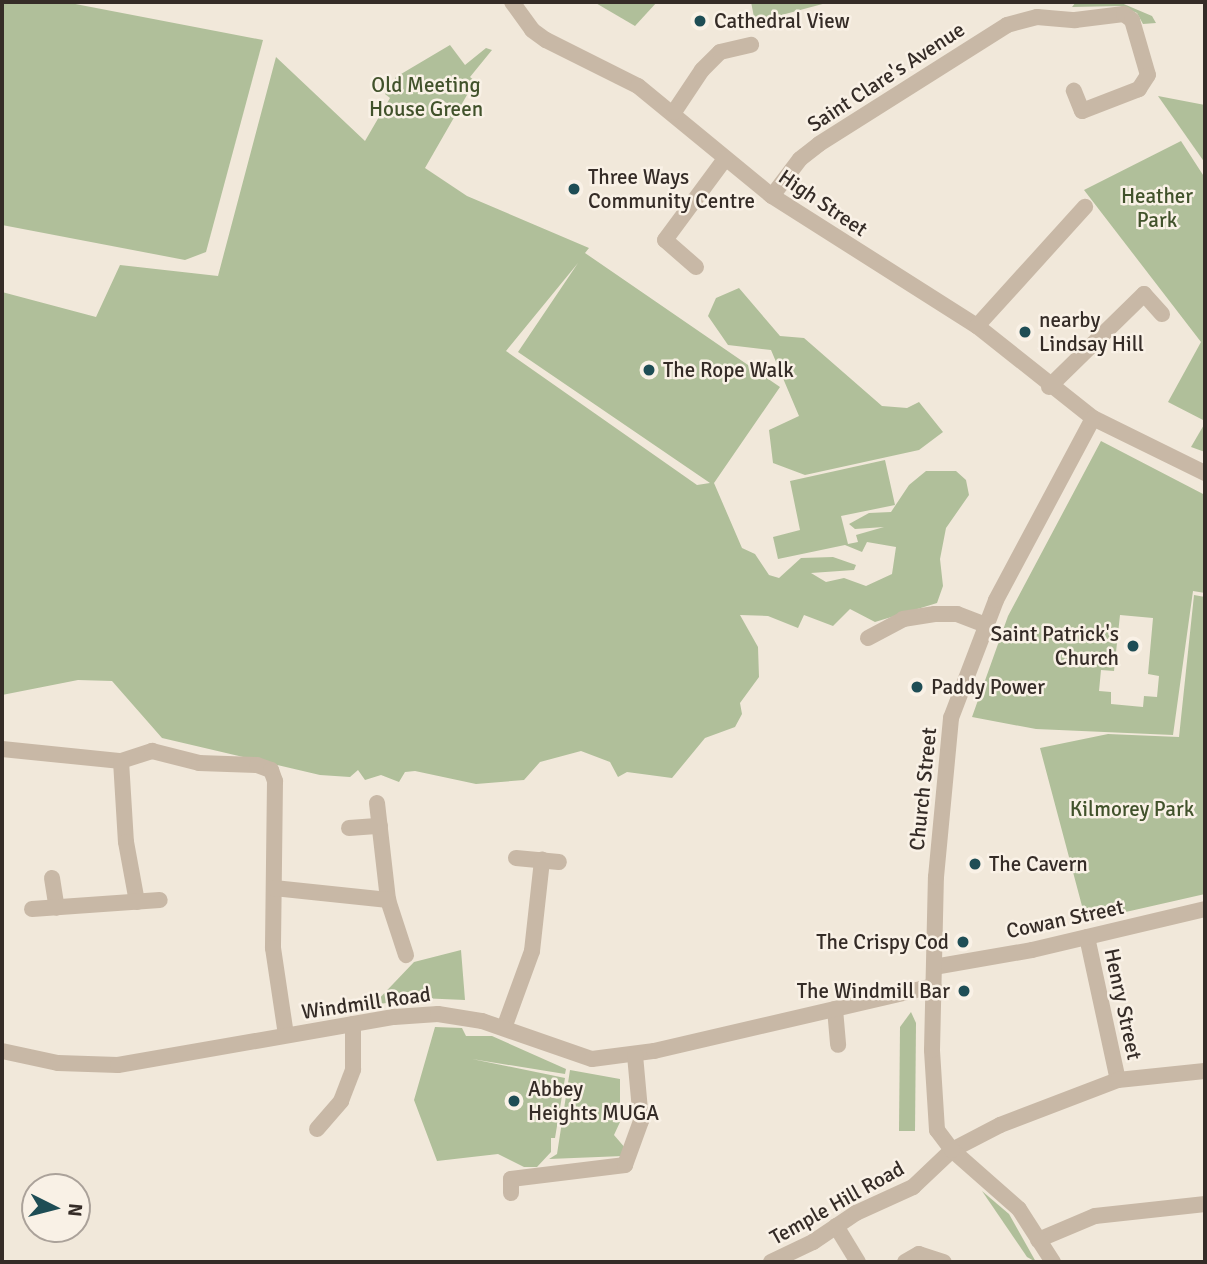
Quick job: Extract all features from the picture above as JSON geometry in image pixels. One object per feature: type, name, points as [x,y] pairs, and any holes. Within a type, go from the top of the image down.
[{"type":"street","name":"High Street","points":[[512,2],[532,30],[546,40],[625,78],[674,113],[725,159],[772,196],[977,326],[1049,387],[1093,418],[1205,473]]},
{"type":"street","name":"Saint Clare's Avenue","points":[[772,196],[800,159],[819,144],[1007,25],[1037,17],[1075,20],[1124,14],[1132,20],[1148,75],[1139,89],[1082,111],[1074,91]]},
{"type":"street","points":[[674,113],[702,70],[720,52],[751,45]]},
{"type":"street","points":[[696,267],[666,240],[725,159]]},
{"type":"street","points":[[977,326],[1085,207]]},
{"type":"street","points":[[1049,387],[1144,294],[1162,314]]},
{"type":"street","name":"Church Street","points":[[952,1150],[937,1130],[934,1108],[934,967],[946,747],[951,718],[985,625],[1093,418]]},
{"type":"street","points":[[868,638],[903,619],[935,614],[957,614],[985,625]]},
{"type":"street","points":[[2,749],[121,761],[152,751],[199,763],[257,765],[271,770],[275,781],[274,962],[286,1035]]},
{"type":"street","points":[[121,761],[125,842],[137,902]]},
{"type":"street","points":[[377,803],[388,900],[407,955]]},
{"type":"street","points":[[349,828],[380,826]]},
{"type":"street","points":[[516,858],[559,862]]},
{"type":"street","points":[[504,1028],[532,951],[542,860]]},
{"type":"street","points":[[52,878],[57,908]]},
{"type":"street","points":[[274,888],[388,900]]},
{"type":"street","points":[[32,909],[160,900]]},
{"type":"street","name":"Cowan Street","points":[[934,967],[1087,937],[1205,909]]},
{"type":"street","name":"Henry Street","points":[[1087,937],[1118,1080]]},
{"type":"street","name":"Windmill Road","points":[[2,1051],[58,1063],[118,1065],[353,1024],[438,1014],[504,1028],[582,1058],[635,1055],[934,986]]},
{"type":"street","points":[[835,1009],[838,1045]]},
{"type":"street","points":[[317,1129],[341,1101],[353,1069],[353,1024]]},
{"type":"street","points":[[511,1193],[511,1179],[625,1165],[640,1121],[635,1055]]},
{"type":"street","name":"Temple Hill Road","points":[[771,1262],[913,1187],[952,1150],[1000,1125],[1118,1080],[1205,1071]]},
{"type":"street","points":[[952,1150],[1012,1201],[1053,1262]]},
{"type":"street","points":[[1038,1240],[1095,1216],[1205,1204]]},
{"type":"street","points":[[836,1226],[858,1262]]},
{"type":"street","points":[[905,1262],[919,1254],[944,1262]]},
{"type":"green space","points":[[2,2],[65,2],[263,40],[206,252],[185,260],[2,225]]},
{"type":"green space","points":[[594,2],[657,2],[635,26]]},
{"type":"green space","points":[[751,2],[830,2],[755,22]]},
{"type":"green space","points":[[1076,2],[1119,2],[1152,16],[1156,23],[1143,24],[1137,13],[1121,6],[1072,7]]},
{"type":"green space","name":"Old Meeting House Green","points":[[450,45],[465,65],[486,48],[492,50],[470,77],[475,81],[425,168],[467,196],[589,248],[585,253],[780,387],[714,483],[742,548],[755,554],[769,575],[779,578],[801,558],[833,557],[856,565],[854,570],[811,573],[826,582],[844,578],[866,586],[892,574],[896,547],[867,542],[862,552],[845,545],[778,559],[773,537],[800,530],[790,481],[885,460],[895,505],[841,516],[848,544],[858,542],[856,535],[884,527],[855,529],[849,524],[869,513],[891,512],[909,485],[926,471],[956,471],[966,480],[969,495],[946,528],[940,559],[943,586],[937,603],[875,622],[850,609],[833,626],[804,615],[798,628],[768,616],[740,615],[758,647],[759,677],[740,703],[742,714],[735,727],[705,738],[672,778],[627,772],[618,777],[610,762],[581,751],[540,762],[524,780],[476,784],[415,771],[405,772],[399,782],[381,775],[365,780],[358,770],[350,777],[320,775],[162,738],[112,681],[78,680],[2,695],[2,292],[96,317],[120,265],[218,276],[276,57],[365,141],[390,98],[385,94],[396,77]],"holes":[[[578,263],[518,352],[710,483],[697,485],[506,351]]]},
{"type":"green space","points":[[1158,96],[1205,105],[1205,163]]},
{"type":"green space","name":"Heather Park","points":[[1181,141],[1205,178],[1205,421],[1168,402],[1201,342],[1084,190]]},
{"type":"green space","points":[[739,288],[780,336],[804,338],[882,406],[907,408],[919,402],[943,432],[919,450],[805,475],[773,463],[769,430],[799,416],[771,350],[728,345],[708,316],[716,298]]},
{"type":"green space","points":[[1205,423],[1205,452],[1191,447]]},
{"type":"green space","points":[[1101,441],[1205,495],[1205,593],[1193,591],[1173,735],[1036,729],[972,717],[1008,616]],"holes":[[[1120,615],[1153,618],[1148,674],[1159,676],[1157,697],[1144,696],[1143,707],[1111,704],[1111,692],[1099,691],[1101,670],[1114,671]]]},
{"type":"green space","name":"Kilmorey Park","points":[[1194,595],[1205,597],[1205,894],[1086,921],[1040,748],[1108,734],[1179,737]]},
{"type":"green space","points":[[461,950],[465,1000],[419,998],[373,1005],[414,962]]},
{"type":"green space","points":[[911,1012],[916,1023],[915,1131],[899,1131],[900,1027]]},
{"type":"green space","points":[[435,1027],[462,1028],[466,1036],[492,1036],[566,1069],[565,1074],[472,1059],[565,1078],[555,1138],[551,1138],[551,1152],[537,1167],[524,1167],[498,1154],[437,1161],[414,1100]]},
{"type":"green space","points":[[570,1070],[620,1079],[620,1122],[614,1135],[626,1149],[623,1156],[549,1159],[557,1154]]},
{"type":"green space","points":[[982,1191],[1009,1214],[1036,1262],[1027,1257]]},
{"type":"place","name":"Cathedral View","points":[[700,21]]},
{"type":"place","name":"Three Ways Community Centre","points":[[574,189]]},
{"type":"place","name":"nearby Lindsay Hill","points":[[1025,332]]},
{"type":"place","name":"The Rope Walk","points":[[649,370]]},
{"type":"place","name":"Saint Patrick's Church","points":[[1133,646]]},
{"type":"place","name":"Paddy Power","points":[[917,687]]},
{"type":"place","name":"The Cavern","points":[[975,864]]},
{"type":"place","name":"The Crispy Cod","points":[[963,942]]},
{"type":"place","name":"The Windmill Bar","points":[[964,991]]},
{"type":"place","name":"Abbey Heights MUGA","points":[[514,1101]]}]
